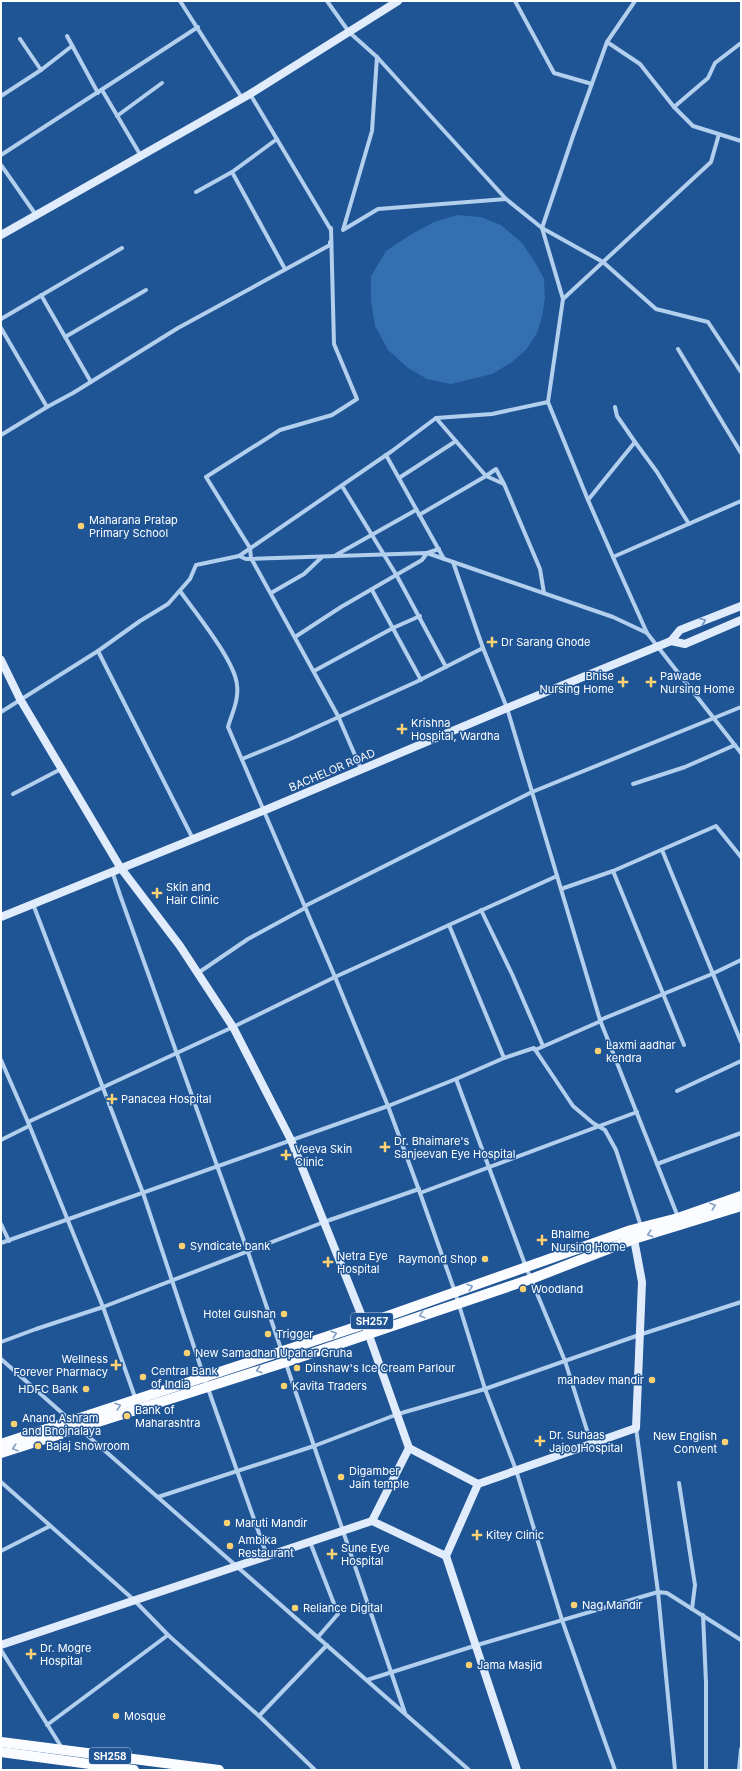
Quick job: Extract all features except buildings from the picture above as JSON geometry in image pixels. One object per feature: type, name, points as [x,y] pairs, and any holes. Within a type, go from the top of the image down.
[{"type":"main road","name":"SH257","points":[[1,1444],[75,1424],[205,1382],[282,1351],[458,1303],[531,1279],[741,1196]]},
{"type":"main road","name":"SH257","points":[[1,1453],[136,1400],[286,1362],[455,1292],[641,1228],[680,1221],[741,1206]]},
{"type":"main road","name":"SH258","points":[[1,1742],[219,1770]]},
{"type":"main road","name":"SH258","points":[[1,1752],[134,1770]]},
{"type":"street","points":[[180,1],[277,139],[331,228],[334,344],[357,399],[332,415],[280,430],[206,477],[250,548],[251,558],[338,716],[361,769]]},
{"type":"street","points":[[327,1],[348,32],[377,57],[506,200],[542,228],[603,262],[656,310],[708,322],[741,372]]},
{"type":"street","points":[[1,236],[246,96],[398,1]]},
{"type":"street","points":[[515,1],[554,73],[592,84]]},
{"type":"street","points":[[636,1],[607,42],[542,228],[563,299],[548,402],[588,500],[647,633],[656,647],[741,753]]},
{"type":"street","points":[[1,155],[198,27]]},
{"type":"street","points":[[67,36],[141,156]]},
{"type":"street","points":[[20,39],[41,70]]},
{"type":"street","points":[[607,42],[640,64],[674,107],[693,126],[741,141]]},
{"type":"street","points":[[674,107],[708,78],[715,62],[741,42]]},
{"type":"street","points":[[1,96],[41,70],[72,46]]},
{"type":"street","points":[[377,57],[372,131],[343,230],[378,209],[506,200]]},
{"type":"street","points":[[117,116],[162,83]]},
{"type":"street","points":[[563,299],[711,162],[719,134]]},
{"type":"street","points":[[196,192],[232,172],[277,139]]},
{"type":"street","points":[[1,165],[36,216]]},
{"type":"street","points":[[232,172],[286,269]]},
{"type":"street","points":[[1,436],[178,328],[330,245],[331,228]]},
{"type":"street","points":[[1,319],[122,248]]},
{"type":"street","points":[[65,337],[146,290]]},
{"type":"street","points":[[41,295],[91,382]]},
{"type":"street","points":[[1,328],[47,407]]},
{"type":"street","points":[[678,349],[741,454]]},
{"type":"street","points":[[239,556],[342,486],[436,418],[492,414],[548,402]]},
{"type":"street","points":[[615,407],[618,416],[657,472],[689,524]]},
{"type":"street","points":[[436,418],[486,476],[504,484]]},
{"type":"street","points":[[399,478],[456,441]]},
{"type":"street","points":[[588,500],[635,442]]},
{"type":"street","points":[[386,455],[444,559]]},
{"type":"street","points":[[334,556],[486,476],[496,469],[504,484],[540,569],[544,593]]},
{"type":"street","points":[[342,486],[385,555],[420,616],[446,667]]},
{"type":"street","points":[[613,557],[741,501]]},
{"type":"street","points":[[1,712],[98,651],[140,621],[168,604],[190,579],[196,565],[239,556],[251,558],[385,555],[427,553],[438,548]]},
{"type":"street","points":[[427,553],[613,617],[647,633]]},
{"type":"street","points":[[295,637],[397,576],[422,560],[427,553]]},
{"type":"street","points":[[271,593],[304,574],[322,556]]},
{"type":"street","points":[[453,562],[483,648],[507,708],[600,1020],[680,1221]]},
{"type":"street","points":[[372,590],[420,680]]},
{"type":"street","points":[[180,591],[222,650],[230,664],[237,684],[237,701],[228,727],[388,1106],[420,1191],[455,1292],[485,1389],[516,1470],[562,1620],[615,1770]]},
{"type":"street","name":"BACHELOR ROAD","points":[[1,917],[264,810],[671,641],[680,630],[741,606]]},
{"type":"street","points":[[314,671],[393,628],[420,616]]},
{"type":"street","name":"BACHELOR ROAD","points":[[671,641],[685,644],[741,620]]},
{"type":"street","points":[[242,759],[288,740],[420,680],[483,648]]},
{"type":"street","points":[[98,651],[193,839]]},
{"type":"street","points":[[1,660],[20,699],[61,769],[116,869],[180,946],[233,1027],[291,1140],[367,1328],[409,1448],[478,1484]]},
{"type":"street","points":[[197,973],[248,939],[305,907],[532,792],[741,707]]},
{"type":"street","points":[[633,784],[685,768],[735,745]]},
{"type":"street","points":[[13,794],[61,769]]},
{"type":"street","points":[[561,889],[613,871],[716,826],[741,857]]},
{"type":"street","points":[[662,850],[741,1042]]},
{"type":"street","points":[[116,869],[120,895],[248,1252],[405,1713]]},
{"type":"street","points":[[613,871],[684,1045]]},
{"type":"street","points":[[1,1140],[29,1124],[103,1087],[233,1027],[334,977],[557,876]]},
{"type":"street","points":[[33,904],[142,1193],[205,1382],[267,1556]]},
{"type":"street","points":[[482,910],[543,1046]]},
{"type":"street","points":[[449,925],[504,1058]]},
{"type":"street","points":[[1,1243],[217,1168],[388,1106],[504,1058],[534,1048],[535,1050],[600,1020],[712,974],[741,960]]},
{"type":"street","points":[[535,1050],[573,1106],[605,1130],[616,1150],[641,1228]]},
{"type":"street","points":[[1,1060],[29,1124],[66,1220],[103,1307],[136,1400]]},
{"type":"street","points":[[677,1091],[741,1061]]},
{"type":"street","points":[[456,1079],[490,1166],[526,1267],[565,1361],[591,1444]]},
{"type":"street","points":[[1,1342],[103,1307],[324,1222],[420,1191],[637,1112]]},
{"type":"street","points":[[657,1164],[741,1133]]},
{"type":"street","points":[[1,1224],[9,1241]]},
{"type":"street","points":[[634,1239],[642,1282],[636,1428],[658,1592],[675,1770]]},
{"type":"street","points":[[158,1497],[314,1446],[398,1414],[485,1389],[639,1334],[741,1302]]},
{"type":"street","points":[[1,1359],[469,1770]]},
{"type":"street","points":[[517,1770],[474,1646],[446,1556],[478,1484],[636,1428]]},
{"type":"street","points":[[372,1521],[409,1448]]},
{"type":"street","points":[[1,1482],[134,1600],[168,1635],[260,1716],[315,1770]]},
{"type":"street","points":[[679,1483],[695,1585],[692,1609]]},
{"type":"street","points":[[1,1645],[372,1521],[446,1556]]},
{"type":"street","points":[[1,1551],[50,1526]]},
{"type":"street","points":[[310,1542],[338,1614],[318,1637]]},
{"type":"street","points":[[367,1680],[474,1646],[658,1592],[667,1593],[741,1640]]},
{"type":"street","points":[[703,1615],[706,1683],[706,1770]]},
{"type":"street","points":[[47,1725],[168,1635]]},
{"type":"street","points":[[260,1716],[327,1645]]},
{"type":"street","points":[[1,1650],[62,1750]]},
{"type":"street","points":[[739,1770],[741,1750]]},
{"type":"shaded area","points":[[457,215],[481,217],[501,225],[522,243],[544,279],[545,298],[542,317],[537,333],[526,350],[512,362],[492,374],[451,384],[427,379],[408,368],[388,350],[375,326],[371,301],[371,276],[386,251],[410,235],[434,222]]},
{"type":"place","name":"Maharana Pratap Primary School","points":[[81,526]]},
{"type":"place","name":"Dr Sarang Ghode","points":[[492,642]]},
{"type":"place","name":"Bhise Nursing Home","points":[[623,682]]},
{"type":"place","name":"Pawade Nursing Home","points":[[651,682]]},
{"type":"place","name":"Krishna Hospital, Wardha","points":[[402,729]]},
{"type":"place","name":"Skin and Hair Clinic","points":[[157,893]]},
{"type":"place","name":"Laxmi aadhar kendra","points":[[598,1051]]},
{"type":"place","name":"Panacea Hospital","points":[[112,1099]]},
{"type":"place","name":"Dr. Bhaimare's Sanjeevan Eye Hospital","points":[[385,1147]]},
{"type":"place","name":"Veeva Skin Clinic","points":[[286,1155]]},
{"type":"place","name":"Bhalme Nursing Home","points":[[542,1240]]},
{"type":"place","name":"Syndicate bank","points":[[182,1246]]},
{"type":"place","name":"Raymond Shop","points":[[485,1259]]},
{"type":"place","name":"Netra Eye Hospital","points":[[328,1262]]},
{"type":"place","name":"Woodland","points":[[523,1289]]},
{"type":"place","name":"Hotel Gulshan","points":[[284,1314]]},
{"type":"place","name":"Trigger","points":[[268,1334]]},
{"type":"place","name":"New Samadhan Upahar Gruha","points":[[187,1353]]},
{"type":"place","name":"Wellness Forever Pharmacy","points":[[116,1365]]},
{"type":"place","name":"Dinshaw's Ice Cream Parlour","points":[[297,1368]]},
{"type":"place","name":"Central Bank of India","points":[[143,1377]]},
{"type":"place","name":"mahadev mandir","points":[[652,1380]]},
{"type":"place","name":"Kavita Traders","points":[[284,1386]]},
{"type":"place","name":"HDFC Bank","points":[[86,1389]]},
{"type":"place","name":"Bank of Maharashtra","points":[[127,1416]]},
{"type":"place","name":"Anand Ashram and Bhojnalaya","points":[[14,1424]]},
{"type":"place","name":"Dr. Suhaas Jajoo Hospital","points":[[540,1441]]},
{"type":"place","name":"New English Convent","points":[[725,1442]]},
{"type":"place","name":"Bajaj Showroom","points":[[38,1446]]},
{"type":"place","name":"Digamber Jain temple","points":[[341,1477]]},
{"type":"place","name":"Maruti Mandir","points":[[227,1523]]},
{"type":"place","name":"Kitey Clinic","points":[[477,1535]]},
{"type":"place","name":"Ambika Restaurant","points":[[230,1546]]},
{"type":"place","name":"Sune Eye Hospital","points":[[332,1554]]},
{"type":"place","name":"Nag Mandir","points":[[574,1605]]},
{"type":"place","name":"Reliance Digital","points":[[295,1608]]},
{"type":"place","name":"Dr. Mogre Hospital","points":[[31,1654]]},
{"type":"place","name":"Jama Masjid","points":[[469,1665]]},
{"type":"place","name":"Mosque","points":[[116,1716]]}]
